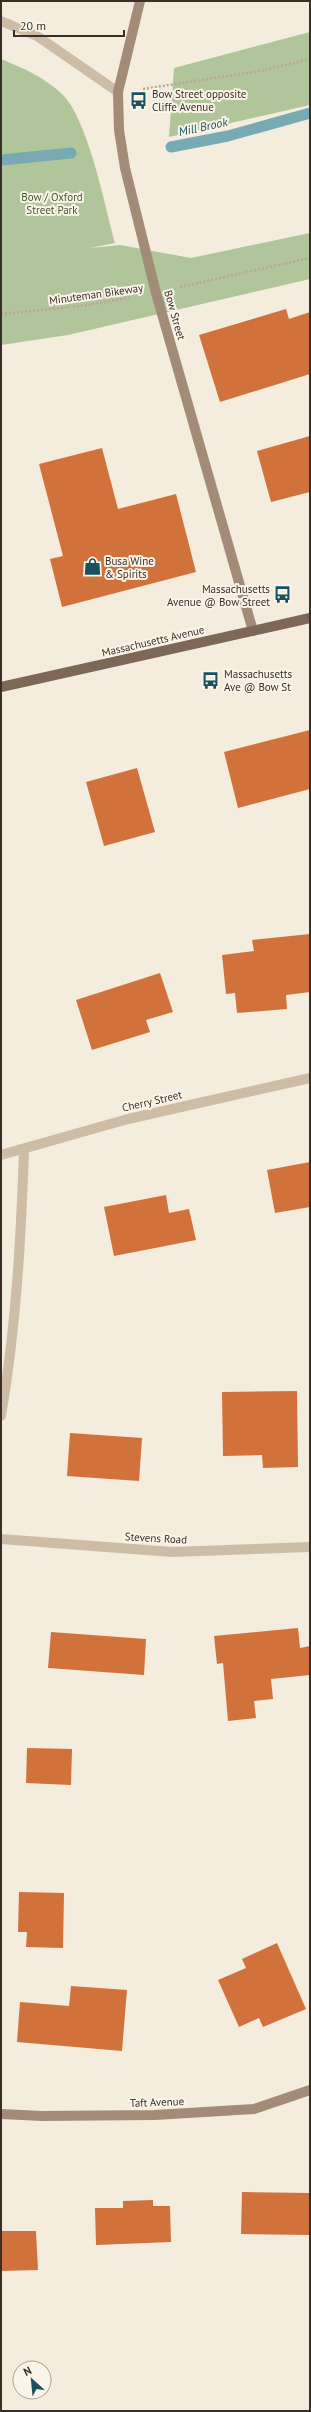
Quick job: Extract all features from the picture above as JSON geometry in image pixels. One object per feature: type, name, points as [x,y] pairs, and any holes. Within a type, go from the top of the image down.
[{"type":"main road","name":"Massachusetts Avenue","points":[[1,687],[310,618]]},
{"type":"street","name":"Bow Street","points":[[140,1],[118,92],[119,130],[125,168],[156,293],[253,631]]},
{"type":"street","points":[[1,21],[37,36],[118,92]]},
{"type":"street","name":"Cherry Street","points":[[1,1155],[24,1150],[74,1132],[310,1078]]},
{"type":"street","points":[[1,1416],[10,1362],[20,1239],[24,1150]]},
{"type":"street","name":"Stevens Road","points":[[1,1539],[172,1552],[310,1547]]},
{"type":"street","name":"Taft Avenue","points":[[1,2114],[42,2116],[155,2115],[254,2109],[310,2090]]},
{"type":"path","points":[[118,92],[260,71],[310,59]]},
{"type":"path","name":"Minuteman Bikeway","points":[[1,314],[89,305],[156,293],[310,258]]},
{"type":"green space","points":[[310,32],[310,105],[169,137],[174,68]]},
{"type":"green space","name":"Bow / Oxford Street Park","points":[[1,59],[33,74],[55,88],[62,94],[71,106],[80,123],[88,142],[101,186],[115,243],[90,248],[120,245],[191,258],[310,233],[310,279],[68,335],[1,345]]},
{"type":"building","points":[[286,309],[289,319],[310,312],[310,374],[220,402],[199,335]]},
{"type":"building","points":[[310,436],[310,492],[271,502],[257,451]]},
{"type":"building","points":[[102,448],[118,509],[176,494],[196,572],[62,607],[50,559],[63,556],[39,464]]},
{"type":"building","points":[[310,730],[310,789],[238,808],[224,752]]},
{"type":"building","points":[[137,768],[155,832],[104,846],[86,782]]},
{"type":"building","points":[[310,934],[310,992],[286,995],[287,1009],[237,1013],[235,993],[226,994],[222,955],[254,951],[252,940]]},
{"type":"building","points":[[160,973],[173,1012],[146,1020],[150,1032],[92,1050],[76,1000]]},
{"type":"building","points":[[310,1162],[310,1207],[275,1213],[267,1170]]},
{"type":"building","points":[[166,1195],[169,1213],[189,1209],[196,1240],[114,1256],[104,1207]]},
{"type":"building","points":[[297,1391],[298,1467],[263,1468],[262,1455],[223,1456],[222,1392]]},
{"type":"building","points":[[70,1433],[142,1438],[139,1481],[67,1476]]},
{"type":"building","points":[[298,1628],[300,1648],[310,1646],[310,1675],[271,1679],[273,1699],[254,1701],[256,1718],[228,1721],[223,1663],[217,1664],[214,1636]]},
{"type":"building","points":[[51,1632],[146,1639],[144,1675],[48,1668]]},
{"type":"building","points":[[27,1748],[72,1749],[71,1785],[26,1783]]},
{"type":"building","points":[[19,1892],[64,1893],[63,1948],[26,1947],[27,1932],[18,1932]]},
{"type":"building","points":[[277,1943],[306,2009],[263,2027],[259,2018],[239,2027],[218,1980],[246,1968],[242,1959]]},
{"type":"building","points":[[71,1986],[127,1990],[122,2051],[17,2042],[20,2002],[69,2006]]},
{"type":"building","points":[[242,2192],[310,2193],[310,2235],[241,2234]]},
{"type":"building","points":[[153,2200],[153,2206],[170,2206],[171,2242],[96,2245],[95,2208],[123,2208],[123,2201]]},
{"type":"building","points":[[1,2231],[36,2231],[38,2270],[1,2271]]},
{"type":"waterway","name":"Mill Brook","points":[[171,147],[228,136],[310,113]]},
{"type":"waterway","points":[[1,160],[71,153]]},
{"type":"place","name":"Bow Street opposite Cliffe Avenue","points":[[139,100]]},
{"type":"place","name":"Busa Wine & Spirits","points":[[92,567]]},
{"type":"place","name":"Massachusetts Avenue @ Bow Street","points":[[283,595]]},
{"type":"place","name":"Massachusetts Ave @ Bow St","points":[[211,680]]}]
